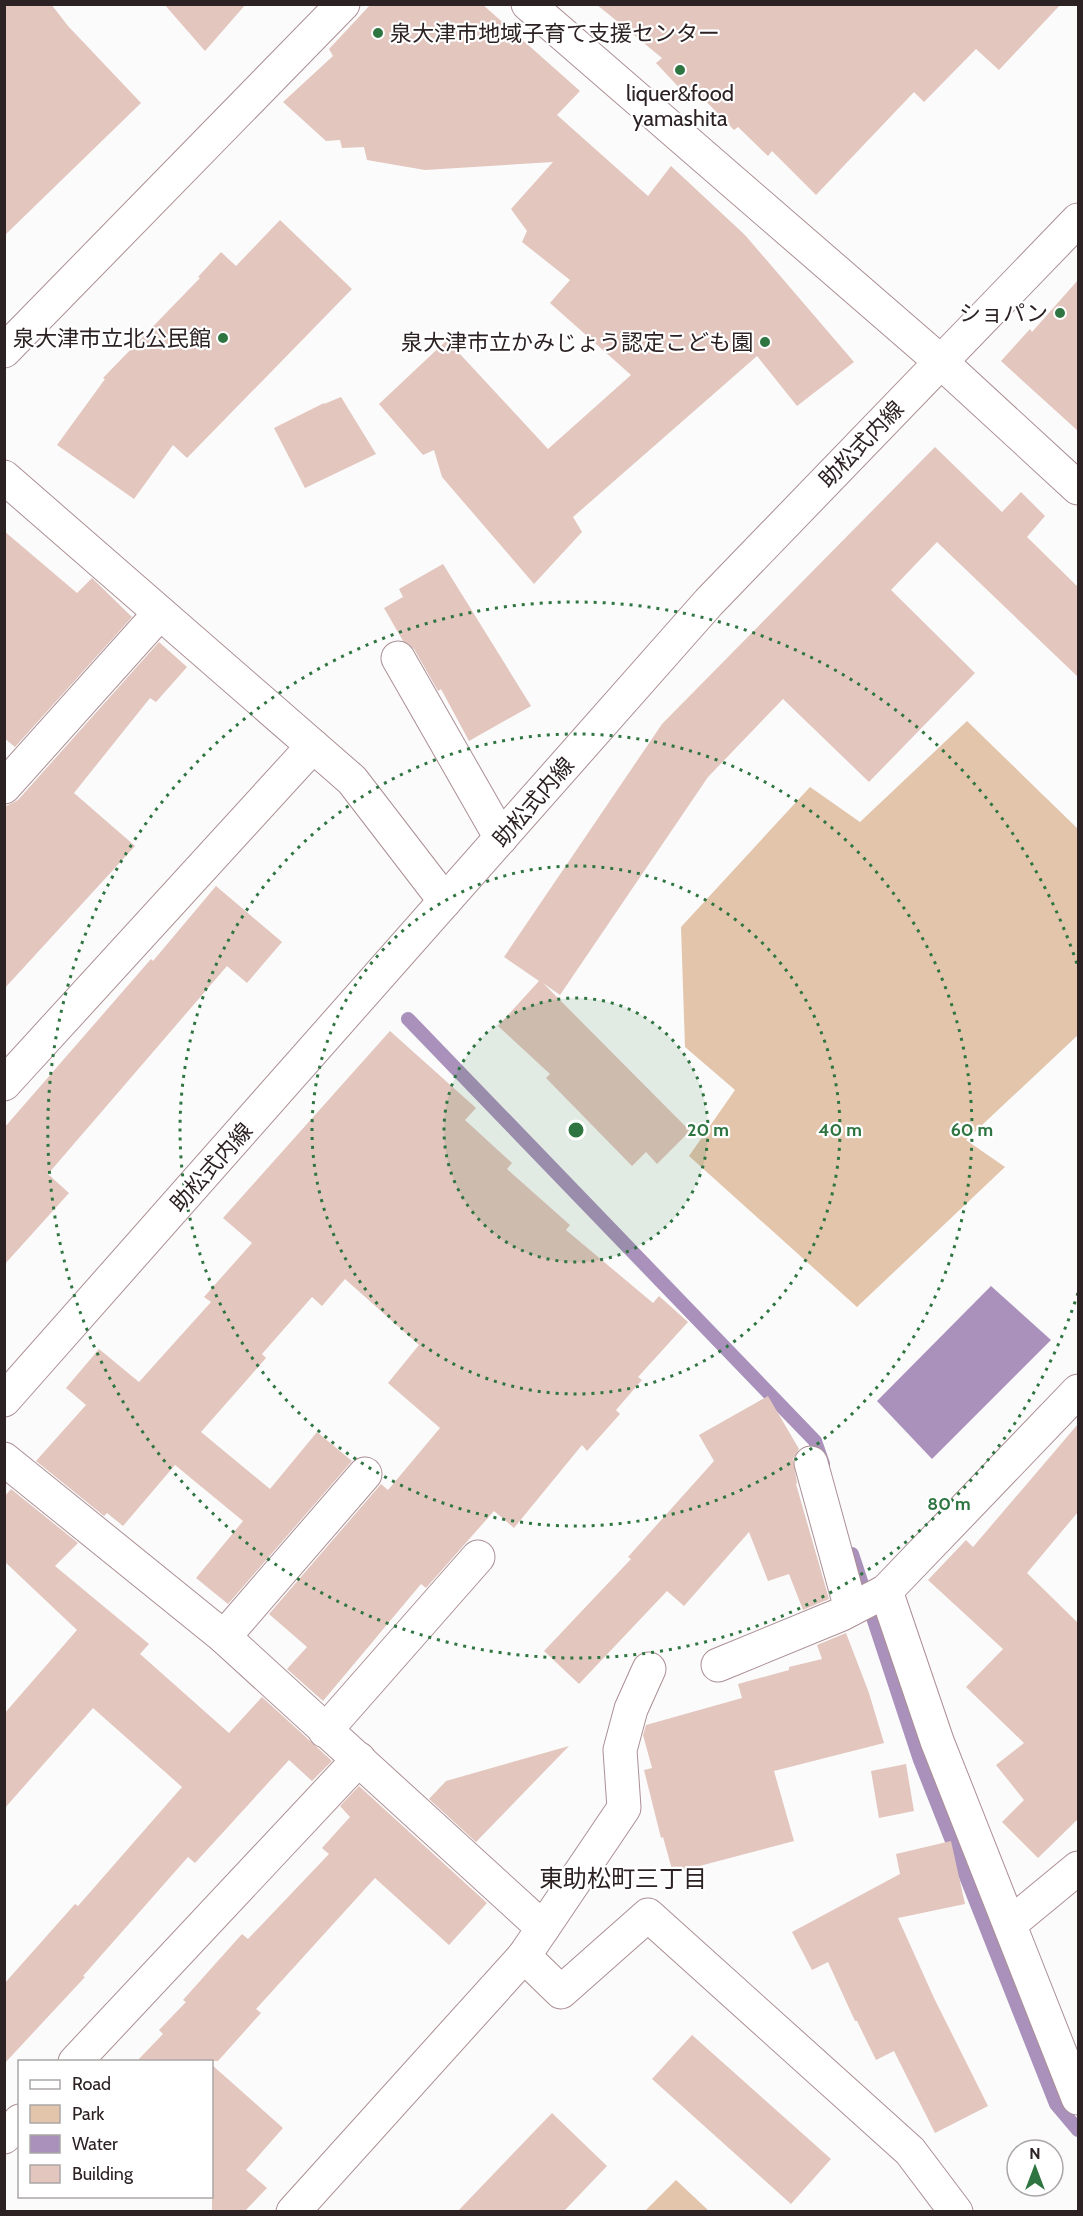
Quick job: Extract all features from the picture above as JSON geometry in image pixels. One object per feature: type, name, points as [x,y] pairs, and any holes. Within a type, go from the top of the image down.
[{"type":"street","points":[[4,351],[343,4]]},
{"type":"street","points":[[528,4],[940,362],[1078,488]]},
{"type":"street","name":"助松式内線","points":[[4,1400],[709,602],[1078,220]]},
{"type":"street","points":[[4,477],[352,780],[445,901]]},
{"type":"street","points":[[4,787],[160,613]]},
{"type":"street","points":[[398,658],[501,838]]},
{"type":"street","points":[[4,1084],[313,746]]},
{"type":"street","points":[[718,1665],[867,1601],[1078,1391]]},
{"type":"street","points":[[4,1459],[224,1638],[543,1928]]},
{"type":"street","points":[[811,1463],[867,1601],[938,1741],[1078,2098]]},
{"type":"street","points":[[224,1638],[365,1474]]},
{"type":"street","points":[[325,1731],[478,1557]]},
{"type":"street","points":[[293,2211],[524,1956],[624,1808],[620,1750],[630,1709],[649,1669]]},
{"type":"street","points":[[76,2060],[359,1759]]},
{"type":"street","points":[[1010,1924],[1078,1868]]},
{"type":"street","points":[[524,1956],[561,1992],[648,1915],[910,2151],[956,2211]]},
{"type":"street","points":[[4,2137],[18,2123]]},
{"type":"green space","points":[[967,721],[1078,829],[1078,1035],[966,1140],[1005,1167],[857,1307],[689,1156],[735,1090],[685,1047],[681,927],[810,787],[860,822]]},
{"type":"green space","points":[[676,2180],[709,2211],[645,2211]]},
{"type":"water","points":[[991,1286],[1051,1340],[932,1459],[877,1401]]},
{"type":"building","points":[[4,4],[51,4],[68,26],[141,103],[4,236]]},
{"type":"building","points":[[164,4],[246,4],[205,51]]},
{"type":"building","points":[[371,4],[482,4],[580,91],[557,115],[648,196],[671,166],[745,235],[854,362],[797,406],[757,356],[573,517],[582,532],[534,584],[442,477],[434,450],[423,455],[379,404],[447,340],[548,449],[631,375],[550,303],[570,280],[522,242],[527,231],[511,209],[553,162],[425,170],[367,160],[364,147],[342,148],[340,140],[326,141],[283,102],[333,56],[329,49]]},
{"type":"building","points":[[596,4],[1061,4],[999,70],[976,49],[924,102],[914,92],[816,195],[772,151],[768,156],[738,127],[734,130],[693,88],[686,95],[656,63],[662,58]]},
{"type":"building","name":"泉大津市立北公民館","points":[[280,220],[352,289],[187,458],[173,445],[134,499],[57,445],[105,379],[103,378],[200,278],[198,277],[221,252],[236,266]]},
{"type":"building","points":[[1078,280],[1078,431],[1001,361],[1030,329],[1032,332]]},
{"type":"building","points":[[341,397],[376,454],[305,488],[274,428]]},
{"type":"building","points":[[935,447],[1002,512],[1021,492],[1045,516],[1027,537],[1078,587],[1078,677],[937,542],[891,590],[975,673],[869,782],[783,699],[708,777],[560,995],[543,983],[690,1131],[657,1164],[646,1152],[632,1166],[546,1078],[550,1074],[498,1026],[539,981],[504,957],[662,724]]},
{"type":"building","points":[[4,531],[77,593],[92,578],[132,617],[15,747],[4,738]]},
{"type":"building","points":[[443,564],[531,706],[469,741],[441,689],[438,691],[414,649],[403,641],[384,608],[403,597],[399,589]]},
{"type":"building","points":[[159,642],[187,667],[156,702],[150,698],[74,793],[135,846],[4,989],[4,807],[18,800]]},
{"type":"building","points":[[216,886],[282,942],[247,983],[227,966],[48,1174],[69,1193],[4,1265],[4,1128],[151,959],[153,961]]},
{"type":"building","points":[[390,1031],[476,1108],[465,1120],[512,1163],[507,1169],[570,1225],[566,1230],[653,1303],[659,1296],[688,1322],[638,1377],[642,1380],[616,1410],[620,1414],[587,1451],[582,1445],[514,1528],[494,1511],[426,1588],[421,1584],[323,1701],[287,1669],[307,1647],[269,1614],[381,1484],[388,1490],[440,1428],[388,1383],[419,1345],[345,1279],[322,1306],[312,1297],[262,1354],[266,1358],[201,1432],[270,1489],[317,1432],[352,1461],[228,1604],[196,1578],[243,1521],[175,1465],[123,1526],[107,1513],[104,1516],[36,1461],[86,1405],[66,1388],[99,1349],[139,1382],[211,1302],[204,1297],[252,1243],[223,1218]]},
{"type":"building","points":[[768,1396],[799,1449],[793,1459],[796,1484],[829,1599],[803,1610],[789,1574],[768,1581],[749,1532],[684,1606],[667,1591],[579,1684],[544,1651],[631,1559],[628,1557],[714,1461],[699,1435]]},
{"type":"building","points":[[1078,1424],[1078,1512],[1027,1573],[1078,1623],[1078,1819],[1038,1858],[1002,1822],[1024,1800],[996,1765],[1024,1743],[966,1687],[1003,1649],[928,1580],[966,1540],[973,1547]]},
{"type":"building","points":[[11,1489],[78,1543],[55,1566],[149,1644],[140,1654],[229,1733],[262,1697],[332,1761],[312,1781],[289,1760],[195,1863],[188,1857],[83,1976],[85,1977],[4,2064],[4,1984],[75,1904],[78,1906],[182,1787],[93,1708],[4,1809],[4,1714],[77,1630],[4,1561],[4,1497]]},
{"type":"building","points":[[846,1633],[869,1693],[884,1743],[774,1771],[794,1841],[673,1873],[663,1837],[661,1838],[644,1770],[652,1768],[643,1735],[646,1725],[742,1698],[738,1684],[822,1659],[817,1645]]},
{"type":"building","points":[[569,1746],[476,1842],[429,1799],[446,1781]]},
{"type":"building","points":[[906,1764],[914,1811],[879,1818],[871,1771]]},
{"type":"building","points":[[359,1786],[487,1903],[449,1945],[375,1878],[256,2009],[261,2013],[218,2061],[138,2060],[163,2034],[159,2030],[186,2002],[183,2000],[242,1934],[248,1939],[329,1854],[322,1848],[350,1817],[340,1806]]},
{"type":"building","points":[[951,1841],[965,1904],[898,1918],[934,1998],[988,2106],[935,2133],[894,2051],[876,2060],[828,1962],[812,1970],[792,1932],[900,1874],[896,1854]]},
{"type":"building","points":[[692,2035],[831,2159],[791,2204],[652,2079]]},
{"type":"building","points":[[213,2066],[283,2128],[246,2170],[267,2188],[245,2211],[212,2211]]},
{"type":"building","points":[[552,2113],[607,2166],[564,2211],[458,2211]]},
{"type":"waterway","points":[[408,1019],[815,1441],[823,1464]]},
{"type":"waterway","points":[[852,1554],[920,1760],[1056,2104],[1078,2130]]},
{"type":"place","name":"泉大津市地域子育て支援センター","points":[[378,33]]},
{"type":"place","name":"liquer&food yamashita","points":[[680,70]]},
{"type":"place","name":"ショパン","points":[[1060,313]]},
{"type":"place","name":"泉大津市立北公民館","points":[[223,338]]},
{"type":"place","name":"泉大津市立かみじょう認定こども園","points":[[765,342]]},
{"type":"district","name":"東助松町三丁目","points":[[623,1879]]}]
